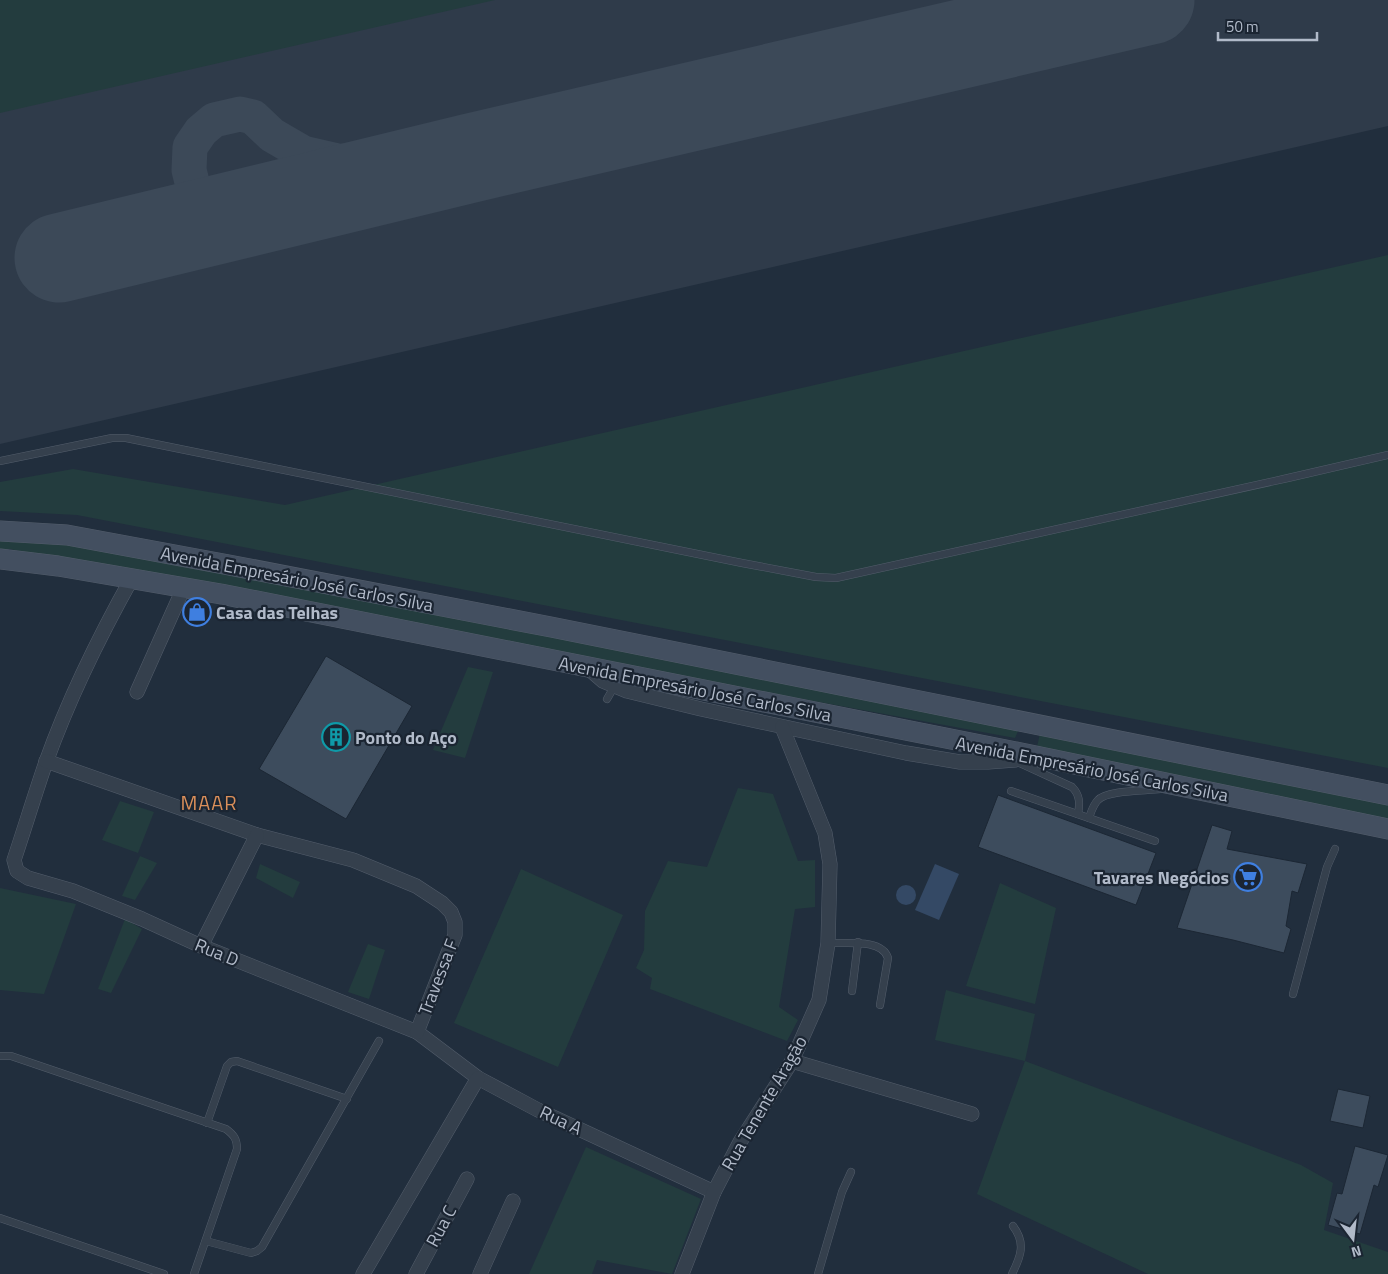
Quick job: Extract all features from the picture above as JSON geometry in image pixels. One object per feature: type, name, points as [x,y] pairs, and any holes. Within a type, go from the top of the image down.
[{"type":"main road","name":"Avenida Empresário José Carlos Silva","points":[[0,531],[67,535],[228,565],[1388,794]]},
{"type":"main road","name":"Avenida Empresário José Carlos Silva","points":[[0,559],[58,566],[184,587],[868,723],[1022,757],[1185,787],[1388,829]]},
{"type":"main road","points":[[1022,757],[1032,735],[1032,724]]},
{"type":"street","points":[[132,578],[101,634],[67,708],[46,762],[257,835],[201,946]]},
{"type":"street","points":[[137,692],[184,587]]},
{"type":"street","points":[[588,668],[603,681],[614,687],[700,709],[906,753],[960,762],[988,762],[1022,757]]},
{"type":"street","points":[[863,744],[868,723]]},
{"type":"street","name":"Rua Tenente Aragão","points":[[682,1274],[714,1192],[740,1142],[792,1061],[819,1000],[828,943],[830,864],[825,833],[810,792],[782,727]]},
{"type":"street","name":"Rua D","points":[[46,762],[14,860],[17,871],[28,878],[73,891],[142,919],[201,946],[417,1032]]},
{"type":"street","name":"Travessa F","points":[[257,835],[353,860],[416,886],[442,903],[451,912],[455,922],[456,935],[417,1032]]},
{"type":"street","name":"Rua A","points":[[417,1032],[478,1078],[538,1110],[714,1192]]},
{"type":"street","points":[[792,1061],[972,1114]]},
{"type":"street","points":[[363,1274],[478,1078]]},
{"type":"street","name":"Rua C","points":[[416,1274],[466,1179]]},
{"type":"street","points":[[480,1274],[513,1201]]},
{"type":"lane","points":[[0,461],[112,438],[126,438],[742,563],[816,577],[836,578],[1388,455]]},
{"type":"lane","points":[[608,700],[614,687]]},
{"type":"lane","points":[[1022,757],[1072,787],[1077,792],[1079,798],[1078,814]]},
{"type":"lane","points":[[1089,818],[1098,800],[1104,796],[1116,793],[1185,787]]},
{"type":"lane","points":[[1011,792],[1155,841]]},
{"type":"lane","points":[[1293,994],[1327,867],[1334,849]]},
{"type":"lane","points":[[828,943],[858,942],[873,945],[886,952],[888,955],[880,1005]]},
{"type":"lane","points":[[852,991],[858,942]]},
{"type":"lane","points":[[206,1240],[251,1253],[262,1247],[380,1041]]},
{"type":"lane","points":[[0,1056],[11,1056],[226,1129],[232,1134],[236,1141],[236,1150],[194,1274]]},
{"type":"lane","points":[[207,1123],[227,1066],[231,1062],[237,1061],[346,1099]]},
{"type":"lane","points":[[818,1274],[842,1192],[851,1172]]},
{"type":"lane","points":[[0,1218],[164,1274]]},
{"type":"lane","points":[[1012,1274],[1022,1245],[1020,1234],[1013,1226]]},
{"type":"shaded area","points":[[0,0],[1388,0],[1388,126],[0,444]]},
{"type":"green space","points":[[0,0],[495,0],[0,113]]},
{"type":"green space","points":[[1388,255],[1388,768],[77,515],[0,511],[0,482],[73,469],[285,505]]},
{"type":"green space","points":[[0,536],[146,556],[1019,729],[1015,738],[585,659],[9,549],[0,550]]},
{"type":"green space","points":[[468,667],[493,672],[465,758],[433,750]]},
{"type":"green space","points":[[1040,733],[1388,803],[1388,819],[1037,747]]},
{"type":"green space","points":[[738,788],[773,794],[798,861],[815,860],[815,907],[795,909],[779,1007],[798,1020],[787,1041],[650,989],[652,978],[636,968],[644,950],[645,911],[668,861],[707,867]]},
{"type":"green space","points":[[120,801],[154,812],[138,853],[102,840]]},
{"type":"green space","points":[[140,856],[157,863],[135,900],[122,896]]},
{"type":"green space","points":[[260,864],[300,882],[293,898],[256,878]]},
{"type":"green space","points":[[521,869],[623,915],[558,1067],[454,1023]]},
{"type":"green space","points":[[1000,883],[1056,908],[1035,1004],[966,986]]},
{"type":"green space","points":[[0,888],[76,904],[44,994],[0,990]]},
{"type":"green space","points":[[125,919],[142,929],[111,993],[98,989]]},
{"type":"green space","points":[[368,944],[385,950],[369,999],[348,992]]},
{"type":"green space","points":[[946,990],[1035,1014],[1025,1061],[935,1040]]},
{"type":"green space","points":[[1025,1061],[1301,1165],[1333,1183],[1324,1230],[1388,1252],[1388,1274],[1148,1274],[977,1194]]},
{"type":"green space","points":[[586,1147],[701,1199],[672,1274],[597,1260],[592,1274],[529,1274]]},
{"type":"water","points":[[935,864],[959,874],[939,920],[915,910]]},
{"type":"water","points":[[906,885],[913,888],[916,895],[913,902],[906,905],[899,902],[896,895],[899,888]]},
{"type":"building","name":"Ponto do Aço","points":[[326,656],[412,706],[346,819],[259,769]]},
{"type":"building","points":[[998,795],[1156,853],[1136,905],[978,847]]},
{"type":"building","name":"Tavares Negócios","points":[[1212,825],[1232,831],[1227,849],[1307,864],[1298,893],[1292,891],[1286,926],[1291,929],[1284,953],[1177,928]]},
{"type":"building","points":[[1338,1089],[1370,1096],[1363,1128],[1330,1121]]},
{"type":"building","points":[[1355,1146],[1388,1155],[1378,1187],[1374,1185],[1360,1234],[1328,1225],[1337,1193],[1342,1194]]},
{"type":"taxiway","points":[[251,212],[220,206],[194,190],[189,170],[190,147],[201,131],[214,120],[240,114],[253,117],[272,135],[303,153],[338,161],[422,165],[471,158]]},
{"type":"runway","points":[[59,258],[471,158],[1150,0]]},
{"type":"place","name":"Casa das Telhas","points":[[197,612]]},
{"type":"place","name":"Ponto do Aço","points":[[336,737]]},
{"type":"place","name":"Tavares Negócios","points":[[1248,877]]},
{"type":"district","name":"MAAR","points":[[209,802]]}]
